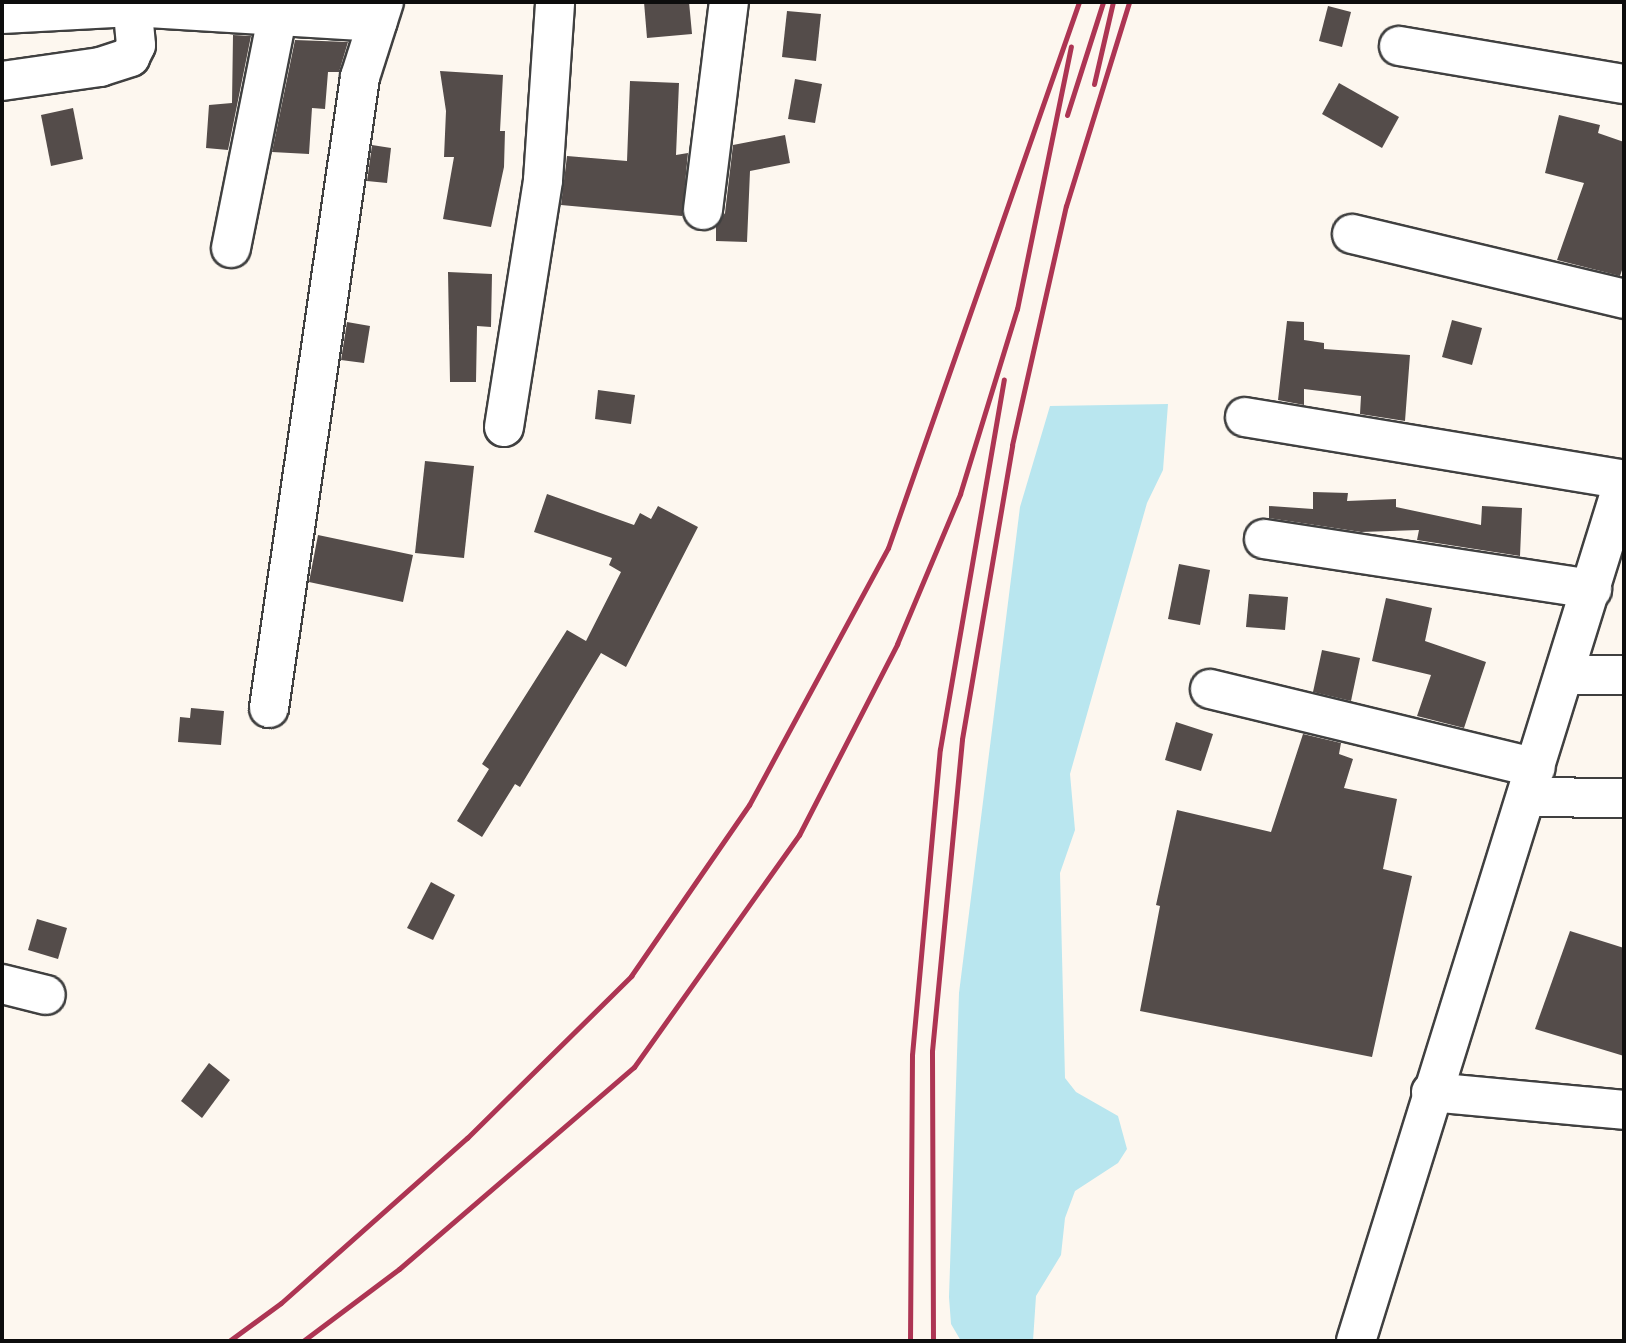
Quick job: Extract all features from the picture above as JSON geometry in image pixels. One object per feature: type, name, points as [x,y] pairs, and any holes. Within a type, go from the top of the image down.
[{"type":"street","points":[[504,427],[542,180],[555,2]]},
{"type":"street","points":[[703,210],[729,2]]},
{"type":"street","points":[[2,14],[132,4],[277,17],[381,12],[360,77],[269,708]]},
{"type":"street","points":[[2,81],[100,67],[130,57],[136,45],[132,4]]},
{"type":"street","points":[[231,248],[277,17]]},
{"type":"street","points":[[1399,46],[1624,84]]},
{"type":"street","points":[[1352,234],[1624,299]]},
{"type":"street","points":[[1245,417],[1624,480],[1567,676],[1431,1092],[1356,1341]]},
{"type":"street","points":[[1264,539],[1592,589]]},
{"type":"street","points":[[1567,676],[1624,675]]},
{"type":"street","points":[[1210,689],[1531,782],[1624,798]]},
{"type":"street","points":[[2,984],[46,995]]},
{"type":"street","points":[[1431,1092],[1624,1110]]},
{"type":"water","points":[[1168,404],[1163,470],[1147,503],[1070,774],[1075,830],[1060,873],[1065,1078],[1076,1092],[1118,1116],[1127,1149],[1118,1163],[1075,1191],[1065,1218],[1061,1255],[1036,1296],[1033,1341],[961,1341],[951,1324],[949,1297],[959,993],[1020,507],[1050,406]]},
{"type":"building","points":[[644,2],[689,2],[692,34],[647,38]]},
{"type":"building","points":[[1328,6],[1351,12],[1342,47],[1319,41]]},
{"type":"building","points":[[787,11],[821,14],[816,61],[782,57]]},
{"type":"building","points":[[233,35],[251,36],[228,150],[206,148],[209,105],[232,103]]},
{"type":"building","points":[[295,40],[348,42],[339,72],[328,72],[325,109],[312,108],[309,154],[272,152]]},
{"type":"building","points":[[440,71],[503,75],[500,131],[505,131],[504,167],[491,227],[443,219],[454,157],[444,157],[446,111]]},
{"type":"building","points":[[795,79],[822,84],[815,123],[788,119]]},
{"type":"building","points":[[630,81],[679,83],[676,155],[688,153],[682,216],[561,205],[567,156],[627,161]]},
{"type":"building","points":[[1339,83],[1399,117],[1382,148],[1322,114]]},
{"type":"building","points":[[73,108],[83,159],[51,166],[41,115]]},
{"type":"building","points":[[1559,115],[1600,125],[1598,133],[1624,142],[1624,264],[1620,276],[1557,260],[1584,183],[1545,173]]},
{"type":"building","points":[[785,135],[790,163],[750,171],[747,242],[716,241],[716,226],[725,213],[733,145]]},
{"type":"building","points":[[372,145],[391,148],[387,183],[367,181]]},
{"type":"building","points":[[448,272],[492,274],[491,327],[477,326],[476,382],[450,382]]},
{"type":"building","points":[[1452,320],[1482,328],[1472,365],[1442,357]]},
{"type":"building","points":[[1287,321],[1304,322],[1304,340],[1324,343],[1324,349],[1410,355],[1405,421],[1360,414],[1361,396],[1304,389],[1304,405],[1278,400]]},
{"type":"building","points":[[347,322],[370,326],[364,363],[341,360]]},
{"type":"building","points":[[598,390],[635,395],[631,424],[595,419]]},
{"type":"building","points":[[425,461],[474,466],[464,558],[415,553]]},
{"type":"building","points":[[1313,492],[1348,493],[1347,501],[1396,499],[1396,507],[1481,525],[1482,506],[1522,508],[1520,556],[1417,540],[1419,530],[1361,532],[1269,518],[1269,506],[1313,509]]},
{"type":"building","points":[[547,494],[634,525],[640,513],[651,519],[658,506],[698,527],[626,667],[601,653],[520,787],[515,784],[482,837],[457,821],[489,769],[482,764],[567,630],[586,641],[621,572],[609,565],[612,558],[534,532]]},
{"type":"building","points":[[318,535],[413,555],[403,602],[309,582]]},
{"type":"building","points":[[1179,564],[1210,570],[1200,625],[1168,619]]},
{"type":"building","points":[[1249,594],[1288,597],[1285,630],[1246,627]]},
{"type":"building","points":[[1386,598],[1432,608],[1425,641],[1486,662],[1464,728],[1417,716],[1431,675],[1372,661]]},
{"type":"building","points":[[1322,650],[1360,658],[1351,701],[1313,692]]},
{"type":"building","points":[[191,708],[224,711],[221,745],[178,742],[180,717],[190,718]]},
{"type":"building","points":[[1176,722],[1213,734],[1201,771],[1165,760]]},
{"type":"building","points":[[1303,734],[1341,743],[1339,754],[1353,759],[1344,788],[1397,799],[1383,869],[1412,876],[1372,1057],[1140,1011],[1160,906],[1156,905],[1177,810],[1271,832]]},
{"type":"building","points":[[431,882],[455,895],[433,940],[407,928]]},
{"type":"building","points":[[37,919],[67,928],[58,959],[28,950]]},
{"type":"building","points":[[1570,931],[1624,948],[1624,1056],[1535,1029]]},
{"type":"building","points":[[209,1063],[230,1080],[202,1118],[181,1101]]},
{"type":"railway","points":[[229,1341],[281,1303],[467,1138],[631,976],[749,805],[888,548],[1079,2]]},
{"type":"railway","points":[[1067,115],[1103,2]]},
{"type":"railway","points":[[1094,84],[1113,2]]},
{"type":"railway","points":[[933,1341],[932,1051],[962,739],[1012,445],[1066,206],[1129,2]]},
{"type":"railway","points":[[303,1341],[399,1269],[634,1067],[799,835],[897,644],[960,494],[1017,309],[1071,47]]},
{"type":"railway","points":[[910,1341],[912,1055],[940,749],[1004,379]]}]
